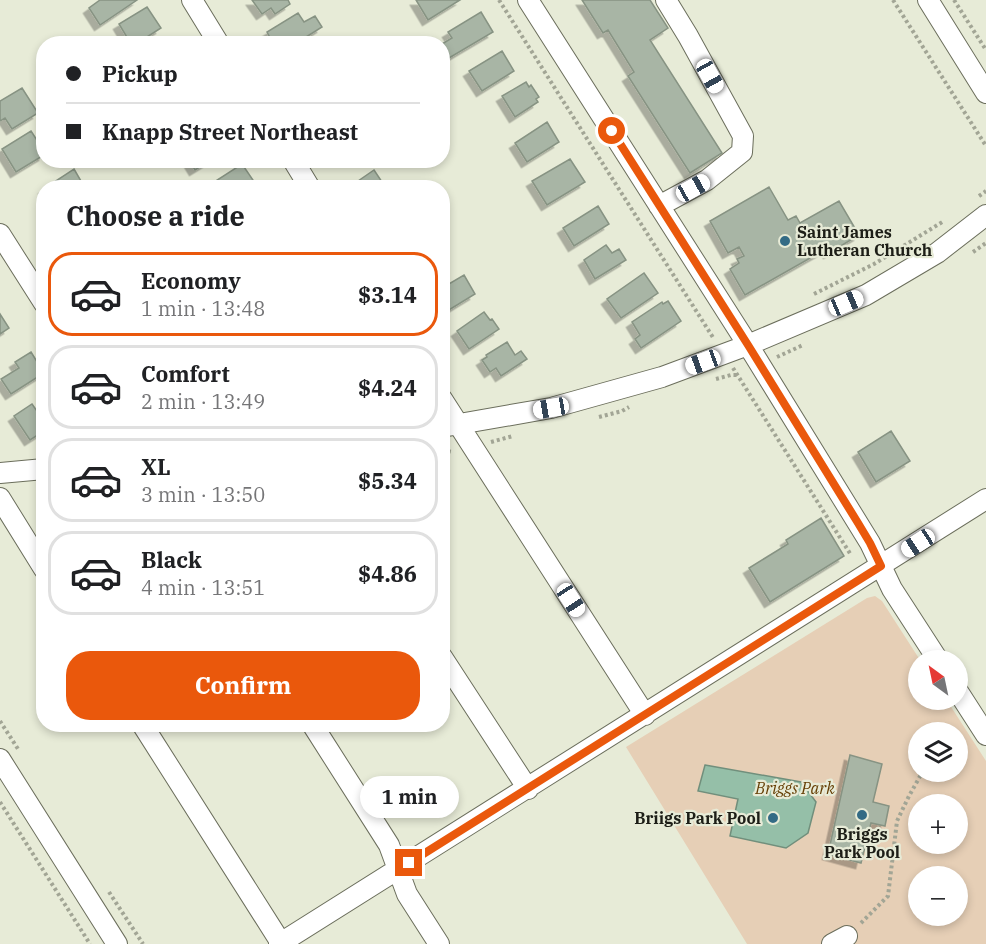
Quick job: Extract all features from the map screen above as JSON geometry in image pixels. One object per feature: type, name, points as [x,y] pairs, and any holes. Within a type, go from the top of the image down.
[{"type":"street","points":[[192,0],[214,36]]},
{"type":"street","points":[[528,0],[748,345],[864,533],[892,590],[931,650]]},
{"type":"street","points":[[659,206],[707,180],[742,152],[743,136],[666,0]]},
{"type":"street","points":[[928,0],[986,93]]},
{"type":"street","points":[[645,715],[451,426],[551,408],[662,377],[723,355],[866,295],[937,253],[986,215]]},
{"type":"street","points":[[0,234],[36,290]]},
{"type":"street","points":[[0,473],[36,470]]},
{"type":"street","points":[[0,498],[36,556]]},
{"type":"street","points":[[147,732],[280,943],[986,499]]},
{"type":"street","points":[[450,669],[528,789]]},
{"type":"street","points":[[968,707],[986,735]]},
{"type":"street","points":[[317,732],[390,845],[407,894],[439,944]]},
{"type":"street","points":[[0,759],[117,944]]},
{"type":"path","points":[[499,0],[851,555]]},
{"type":"path","points":[[893,0],[986,146]]},
{"type":"path","points":[[954,0],[986,50]]},
{"type":"path","points":[[977,197],[986,191]]},
{"type":"path","points":[[807,297],[874,264],[951,217]]},
{"type":"path","points":[[707,340],[712,335],[735,326]]},
{"type":"path","points":[[840,940],[888,896],[897,821],[917,782]]},
{"type":"path","points":[[0,802],[90,944]]},
{"type":"green space","name":"Briggs Park","points":[[875,596],[882,601],[914,650],[908,650],[908,710],[953,710],[961,722],[908,722],[908,782],[968,782],[968,733],[986,761],[986,944],[747,944],[626,747],[867,598]]},
{"type":"shaded area","name":"Briigs Park Pool","points":[[705,765],[801,782],[816,802],[808,833],[786,848],[730,836],[738,799],[698,791]]},
{"type":"building","points":[[100,0],[137,0],[100,25],[89,8]]},
{"type":"building","points":[[252,0],[288,0],[290,4],[275,14],[271,8],[262,14]]},
{"type":"building","points":[[416,0],[460,0],[428,20]]},
{"type":"building","points":[[582,0],[650,0],[668,28],[650,40],[722,153],[690,173],[628,76],[634,72],[608,30],[603,33]]},
{"type":"building","points":[[147,7],[161,28],[148,36],[126,36],[119,24]]},
{"type":"building","points":[[481,12],[493,32],[450,57],[450,39],[452,38],[448,32]]},
{"type":"building","points":[[298,13],[304,22],[315,16],[322,27],[308,36],[269,36],[267,32]]},
{"type":"building","points":[[502,51],[514,71],[482,91],[469,71]]},
{"type":"building","points":[[526,82],[529,87],[531,85],[539,97],[536,99],[538,102],[515,117],[502,96]]},
{"type":"building","points":[[22,88],[36,110],[36,114],[12,129],[5,118],[0,121],[0,101]]},
{"type":"building","points":[[547,122],[559,142],[527,162],[515,143]]},
{"type":"building","points":[[31,131],[36,139],[36,160],[16,172],[2,149]]},
{"type":"building","points":[[570,159],[585,182],[547,205],[532,181]]},
{"type":"building","points":[[236,168],[245,168],[253,180],[217,180]]},
{"type":"building","points":[[74,169],[80,180],[57,180]]},
{"type":"building","points":[[374,170],[381,180],[360,180]]},
{"type":"building","name":"Saint James Lutheran Church","points":[[769,187],[788,220],[796,216],[800,223],[839,201],[859,235],[829,253],[826,249],[745,295],[730,269],[739,263],[737,259],[744,256],[739,247],[728,253],[710,221]]},
{"type":"building","points":[[598,206],[609,224],[574,246],[563,228]]},
{"type":"building","points":[[606,245],[612,253],[619,249],[626,260],[595,279],[584,260]]},
{"type":"building","points":[[644,273],[658,293],[621,318],[607,299]]},
{"type":"building","points":[[464,275],[475,294],[450,309],[450,283]]},
{"type":"building","points":[[668,301],[681,321],[641,348],[635,339],[640,335],[632,322],[662,302],[663,304]]},
{"type":"building","points":[[484,312],[499,329],[469,349],[457,331]]},
{"type":"building","points":[[0,314],[9,328],[0,334]]},
{"type":"building","points":[[507,342],[515,355],[521,351],[527,359],[501,376],[496,368],[490,372],[482,360]]},
{"type":"building","points":[[31,352],[36,360],[36,378],[11,394],[1,379],[19,368],[15,362]]},
{"type":"building","points":[[32,404],[36,410],[36,436],[30,440],[14,416]]},
{"type":"building","points":[[891,431],[910,461],[876,482],[858,452]]},
{"type":"building","points":[[821,518],[844,556],[770,602],[749,568],[788,544],[786,540]]},
{"type":"building","name":"Briggs Park Pool","points":[[850,755],[882,764],[873,802],[889,806],[885,826],[871,823],[861,863],[828,854]]},
{"type":"place","name":"Saint James Lutheran Church","points":[[785,241]]},
{"type":"place","name":"Briggs Park Pool","points":[[862,815]]},
{"type":"place","name":"Briigs Park Pool","points":[[773,818]]},
{"type":"route","points":[[409,863],[881,566],[858,523],[748,345],[612,131]]}]
